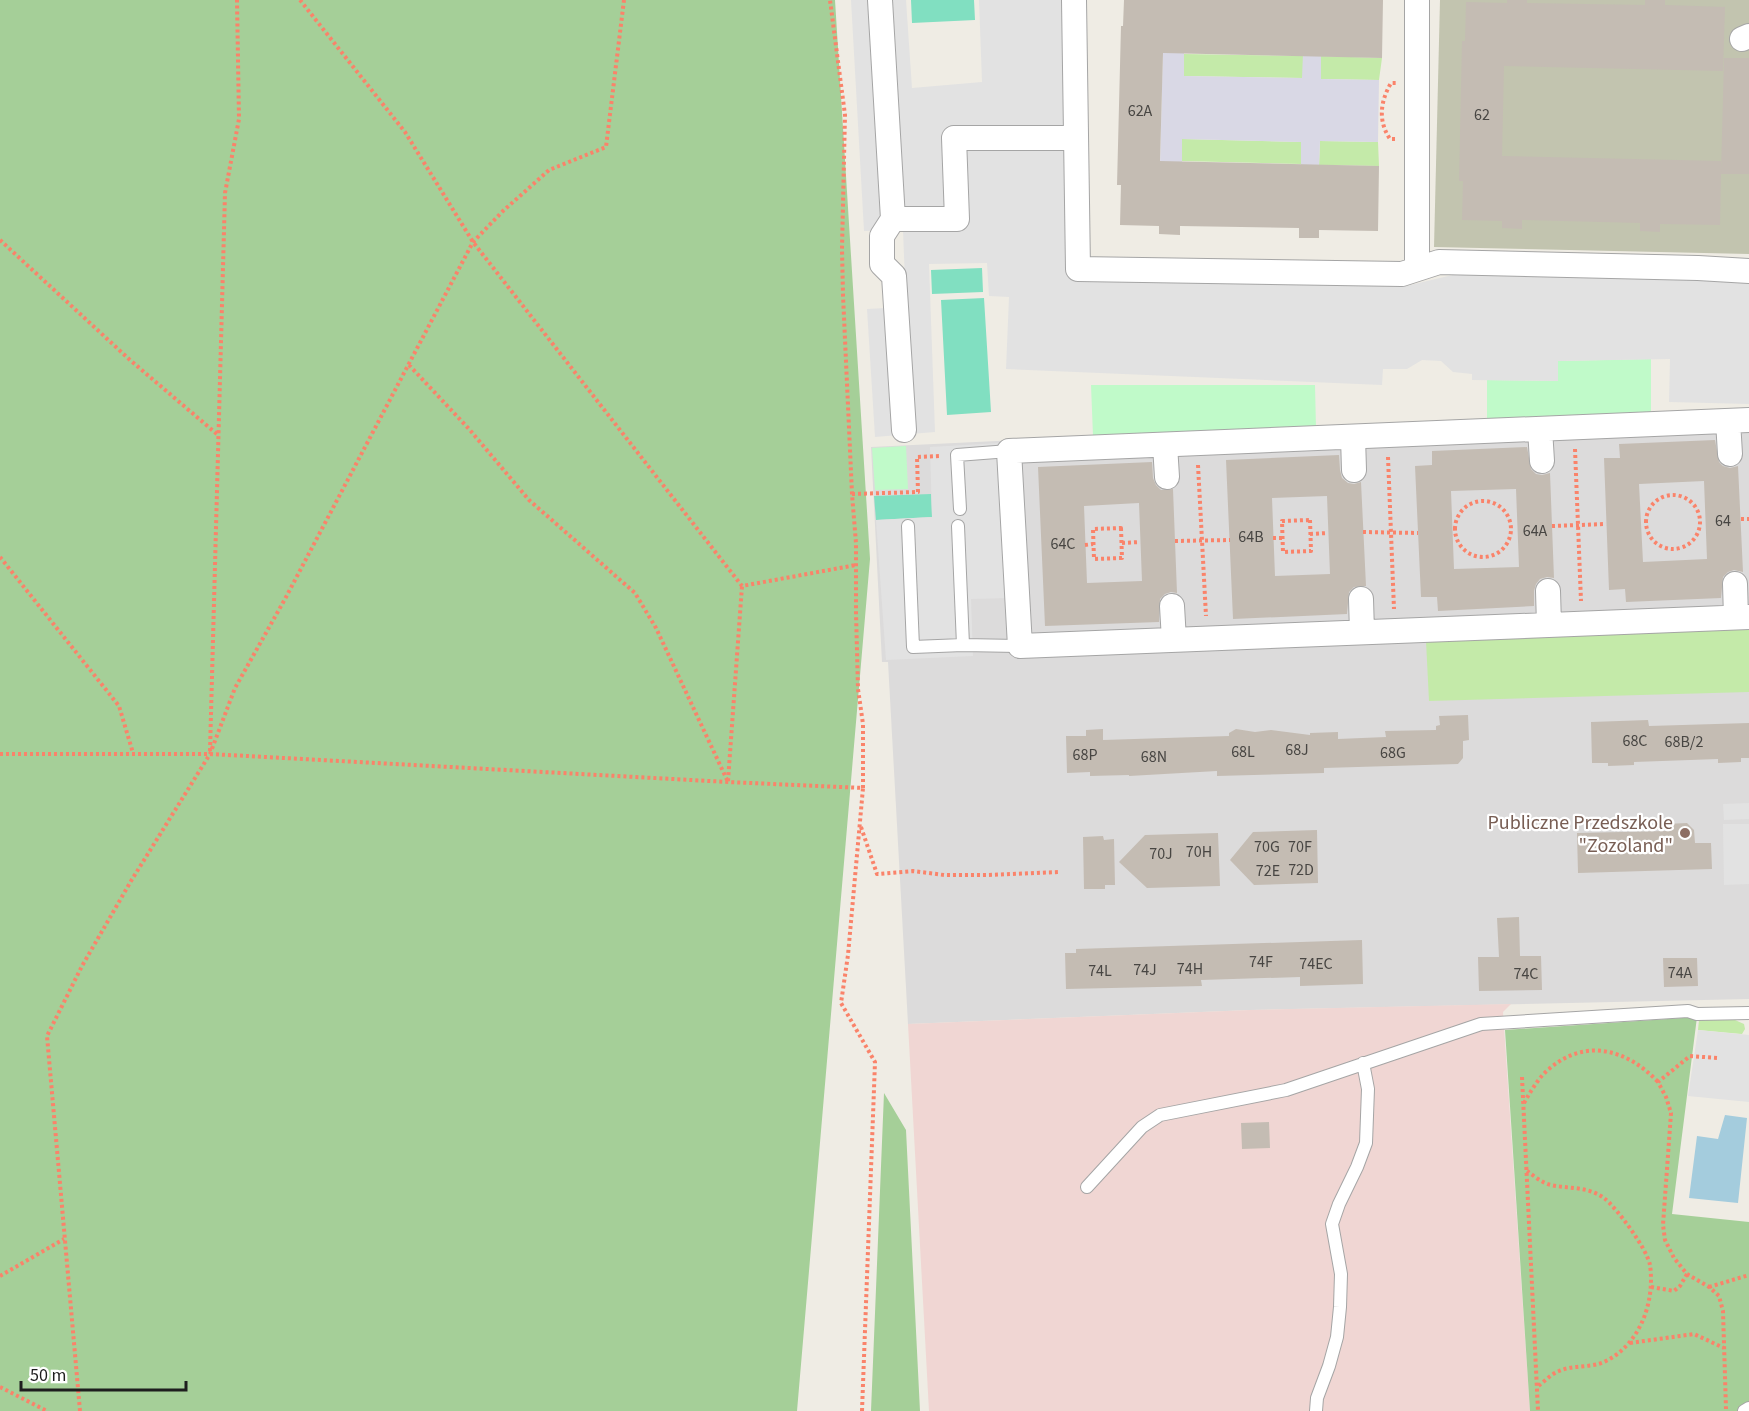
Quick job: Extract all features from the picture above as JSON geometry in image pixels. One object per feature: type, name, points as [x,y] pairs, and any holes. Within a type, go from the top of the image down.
[{"type":"street","points":[[880,0],[893,219],[882,236],[882,264],[894,276],[904,430]]},
{"type":"street","points":[[1074,0],[1078,269],[1402,273],[1439,262],[1749,271]]},
{"type":"street","points":[[1417,0],[1417,269]]},
{"type":"street","points":[[893,219],[957,219],[954,138],[1076,138]]},
{"type":"street","points":[[1730,454],[1739,421],[1009,451],[1020,646],[1743,617],[1735,584]]},
{"type":"street","points":[[1540,429],[1542,461]]},
{"type":"street","points":[[1353,437],[1354,470]]},
{"type":"street","points":[[1165,445],[1167,477]]},
{"type":"street","points":[[1548,591],[1549,625]]},
{"type":"street","points":[[1361,599],[1362,633]]},
{"type":"street","points":[[1172,606],[1174,640]]},
{"type":"lane","points":[[960,509],[957,455],[1009,451]]},
{"type":"lane","points":[[908,525],[913,647],[1020,646]]},
{"type":"lane","points":[[958,526],[963,645]]},
{"type":"lane","points":[[1087,1187],[1142,1127],[1160,1115],[1286,1090],[1481,1024],[1688,1011],[1697,1014],[1749,1013]]},
{"type":"lane","points":[[1316,1411],[1317,1398],[1337,1337],[1340,1307],[1341,1274],[1332,1224],[1366,1143],[1368,1089],[1363,1063]]},
{"type":"lane","points":[[1744,1411],[1749,1408]]},
{"type":"path","points":[[210,754],[225,192],[239,119],[237,0]]},
{"type":"path","points":[[300,0],[405,132],[473,242],[742,586],[728,782]]},
{"type":"path","points":[[80,1411],[48,1036],[82,966],[131,881],[210,754],[235,688],[285,599],[473,242],[503,211],[549,170],[606,147],[623,0]]},
{"type":"path","points":[[830,0],[846,115],[842,249],[856,565],[858,689],[863,724],[863,788],[848,955],[841,1003],[875,1062],[862,1411]]},
{"type":"path","points":[[1382,127],[1383,96]]},
{"type":"path","points":[[0,240],[130,360],[219,435]]},
{"type":"path","points":[[409,364],[469,429],[529,500],[635,593],[656,628],[728,782]]},
{"type":"path","points":[[1574,428],[1582,623]]},
{"type":"path","points":[[1387,436],[1395,631]]},
{"type":"path","points":[[1197,443],[1208,639]]},
{"type":"path","points":[[852,494],[918,492],[917,457],[957,455]]},
{"type":"path","points":[[1672,494],[1683,496],[1692,502],[1703,521],[1691,543],[1680,548],[1668,549],[1657,544],[1643,523],[1653,503],[1672,494]]},
{"type":"path","points":[[1481,501],[1492,502],[1501,507],[1508,516],[1511,527],[1509,541],[1500,552],[1486,557],[1472,555],[1460,546],[1454,532],[1461,511],[1470,504],[1481,501]]},
{"type":"path","points":[[1741,519],[1749,519]]},
{"type":"path","points":[[1310,520],[1310,534],[1311,551],[1283,552],[1282,521],[1310,520]]},
{"type":"path","points":[[1552,526],[1606,524]]},
{"type":"path","points":[[1511,527],[1517,527]]},
{"type":"path","points":[[1121,528],[1122,543],[1122,558],[1094,559],[1093,529],[1121,528]]},
{"type":"path","points":[[1363,532],[1418,533]]},
{"type":"path","points":[[1310,534],[1328,534]]},
{"type":"path","points":[[1273,538],[1282,538]]},
{"type":"path","points":[[1175,541],[1230,540]]},
{"type":"path","points":[[1122,543],[1140,542]]},
{"type":"path","points":[[1085,544],[1094,544]]},
{"type":"path","points":[[0,557],[119,706],[133,753]]},
{"type":"path","points":[[742,586],[856,565]]},
{"type":"path","points":[[0,754],[210,754],[863,788]]},
{"type":"path","points":[[860,824],[877,874],[913,871],[944,875],[1059,872]]},
{"type":"path","points":[[1524,1104],[1537,1082],[1550,1068],[1567,1058],[1593,1050],[1615,1052],[1630,1058],[1645,1068],[1658,1082],[1671,1113],[1663,1225],[1665,1240],[1674,1258],[1687,1274],[1719,1296],[1724,1311],[1726,1411]]},
{"type":"path","points":[[1658,1082],[1690,1056],[1717,1058]]},
{"type":"path","points":[[1522,1077],[1538,1411]]},
{"type":"path","points":[[1527,1171],[1550,1185],[1579,1187],[1593,1191],[1604,1198],[1621,1215],[1650,1263],[1651,1287],[1648,1308],[1630,1343],[1609,1359],[1594,1366],[1559,1371],[1537,1387]]},
{"type":"path","points":[[0,1276],[64,1239]]},
{"type":"path","points":[[1709,1287],[1748,1273]]},
{"type":"path","points":[[1651,1287],[1674,1291],[1687,1274]]},
{"type":"path","points":[[1630,1343],[1694,1334],[1724,1348]]},
{"type":"path","points":[[0,1387],[46,1411]]},
{"type":"shaded area","points":[[851,0],[906,0],[912,88],[982,82],[979,0],[1079,0],[1081,279],[1406,286],[1461,273],[1739,278],[1749,282],[1749,404],[1669,402],[1670,359],[1558,361],[1558,381],[1472,380],[1472,374],[1453,372],[1441,361],[1422,360],[1407,369],[1383,369],[1382,385],[1006,369],[1009,297],[989,296],[987,263],[929,264],[935,432],[875,437],[867,309],[906,307],[903,230],[864,231]]},
{"type":"shaded area","points":[[1440,0],[1749,0],[1749,254],[1434,247]]},
{"type":"shaded area","points":[[1163,48],[1184,49],[1184,76],[1302,78],[1303,53],[1321,53],[1321,79],[1379,80],[1378,142],[1320,141],[1319,168],[1301,167],[1301,142],[1182,139],[1182,166],[1160,166]]},
{"type":"shaded area","points":[[1749,412],[1749,999],[1250,1010],[908,1024],[888,662],[882,662],[871,447],[1163,433]]},
{"type":"shaded area","points":[[1001,443],[1010,598],[971,599],[973,656],[886,660],[876,520],[932,517],[930,447]]},
{"type":"shaded area","points":[[1749,803],[1749,819],[1724,820],[1723,804]]},
{"type":"shaded area","points":[[1723,824],[1749,824],[1749,884],[1724,885]]},
{"type":"shaded area","points":[[1511,1004],[1503,1012],[1530,1411],[929,1411],[908,1024],[1250,1010]]},
{"type":"shaded area","points":[[1698,1030],[1749,1035],[1749,1102],[1688,1096]]},
{"type":"green space","points":[[0,0],[835,0],[870,559],[797,1411],[0,1411]]},
{"type":"green space","points":[[911,0],[974,0],[975,20],[912,23]]},
{"type":"green space","points":[[1184,54],[1303,56],[1303,78],[1183,76]]},
{"type":"green space","points":[[1321,56],[1382,58],[1379,80],[1321,79]]},
{"type":"green space","points":[[1182,139],[1301,142],[1301,164],[1182,161]]},
{"type":"green space","points":[[1320,141],[1378,142],[1379,166],[1319,165]]},
{"type":"green space","points":[[982,268],[983,292],[932,294],[931,270]]},
{"type":"green space","points":[[984,298],[991,412],[947,415],[941,300]]},
{"type":"green space","points":[[1651,359],[1651,415],[1487,421],[1487,380],[1557,381],[1558,361]]},
{"type":"green space","points":[[1091,385],[1315,385],[1316,428],[1093,436]]},
{"type":"green space","points":[[906,446],[908,489],[875,490],[872,448]]},
{"type":"green space","points":[[931,494],[932,517],[876,520],[874,496]]},
{"type":"green space","points":[[1749,629],[1749,692],[1429,701],[1426,641]]},
{"type":"green space","points":[[1697,1017],[1672,1214],[1749,1222],[1749,1411],[1530,1411],[1505,1030]]},
{"type":"green space","points":[[1699,1020],[1735,1020],[1744,1024],[1745,1029],[1742,1034],[1698,1030]]},
{"type":"green space","points":[[884,1093],[906,1130],[920,1411],[871,1411]]},
{"type":"water","points":[[1725,1115],[1747,1118],[1738,1203],[1689,1198],[1697,1136],[1718,1139]]},
{"type":"building","points":[[1124,0],[1383,0],[1382,58],[1163,53],[1160,161],[1379,166],[1378,231],[1319,230],[1319,238],[1299,238],[1299,228],[1180,226],[1180,235],[1159,234],[1159,226],[1120,225],[1121,185],[1117,185],[1121,26],[1123,26]]},
{"type":"building","points":[[1507,0],[1527,0],[1527,3],[1645,5],[1645,0],[1665,0],[1665,5],[1725,7],[1723,71],[1504,66],[1502,156],[1721,161],[1721,172],[1724,58],[1749,58],[1749,174],[1721,174],[1720,225],[1660,224],[1660,232],[1640,231],[1640,223],[1522,220],[1522,229],[1502,228],[1502,221],[1462,220],[1463,181],[1459,181],[1462,41],[1465,41],[1466,2],[1507,3]]},
{"type":"building","points":[[1715,440],[1719,462],[1730,468],[1738,466],[1743,572],[1734,570],[1723,577],[1721,598],[1626,602],[1625,589],[1609,590],[1604,458],[1620,458],[1619,444]],"holes":[[[1704,481],[1707,559],[1643,562],[1639,484]]]},
{"type":"building","points":[[1527,447],[1531,469],[1536,474],[1550,473],[1554,578],[1540,579],[1536,584],[1534,606],[1438,611],[1437,597],[1421,597],[1415,466],[1432,465],[1432,451]],"holes":[[[1516,489],[1519,567],[1454,569],[1451,491]]]},
{"type":"building","points":[[1339,455],[1342,478],[1348,483],[1361,482],[1366,586],[1354,587],[1349,592],[1347,614],[1233,619],[1226,460]],"holes":[[[1327,496],[1330,574],[1275,576],[1272,498]]]},
{"type":"building","points":[[1152,462],[1156,485],[1161,490],[1173,489],[1177,593],[1165,594],[1160,599],[1159,622],[1045,626],[1038,467]],"holes":[[[1139,503],[1142,581],[1087,583],[1084,506]]]},
{"type":"building","points":[[1468,715],[1469,740],[1463,741],[1463,758],[1458,764],[1324,768],[1324,773],[1217,776],[1217,771],[1129,776],[1090,776],[1090,772],[1067,773],[1066,736],[1086,736],[1086,730],[1103,729],[1103,740],[1229,736],[1229,733],[1236,729],[1255,732],[1271,730],[1310,735],[1310,733],[1338,732],[1338,739],[1386,737],[1385,731],[1436,730],[1436,726],[1440,725],[1439,716]]},
{"type":"building","points":[[1648,720],[1649,726],[1749,723],[1749,758],[1741,758],[1741,762],[1718,763],[1718,759],[1634,762],[1634,765],[1608,766],[1608,763],[1592,763],[1591,722]]},
{"type":"building","points":[[1687,823],[1694,830],[1695,843],[1711,843],[1712,869],[1578,873],[1577,833],[1666,831],[1666,824]]},
{"type":"building","points":[[1317,830],[1318,883],[1254,885],[1230,860],[1253,832]]},
{"type":"building","points":[[1218,833],[1220,886],[1147,888],[1119,862],[1145,835]]},
{"type":"building","points":[[1103,836],[1104,840],[1114,839],[1115,885],[1105,885],[1105,889],[1084,889],[1083,837]]},
{"type":"building","points":[[1519,917],[1520,956],[1541,956],[1542,990],[1479,991],[1478,957],[1499,957],[1497,918]]},
{"type":"building","points":[[1362,940],[1363,984],[1300,986],[1300,977],[1201,980],[1202,986],[1066,989],[1065,953],[1076,953],[1076,949]]},
{"type":"building","points":[[1663,958],[1697,958],[1698,986],[1664,987]]},
{"type":"building","points":[[1269,1122],[1270,1148],[1242,1149],[1241,1123]]},
{"type":"place","name":"Publiczne Przedszkole \"Zozoland\"","points":[[1685,833]]}]
